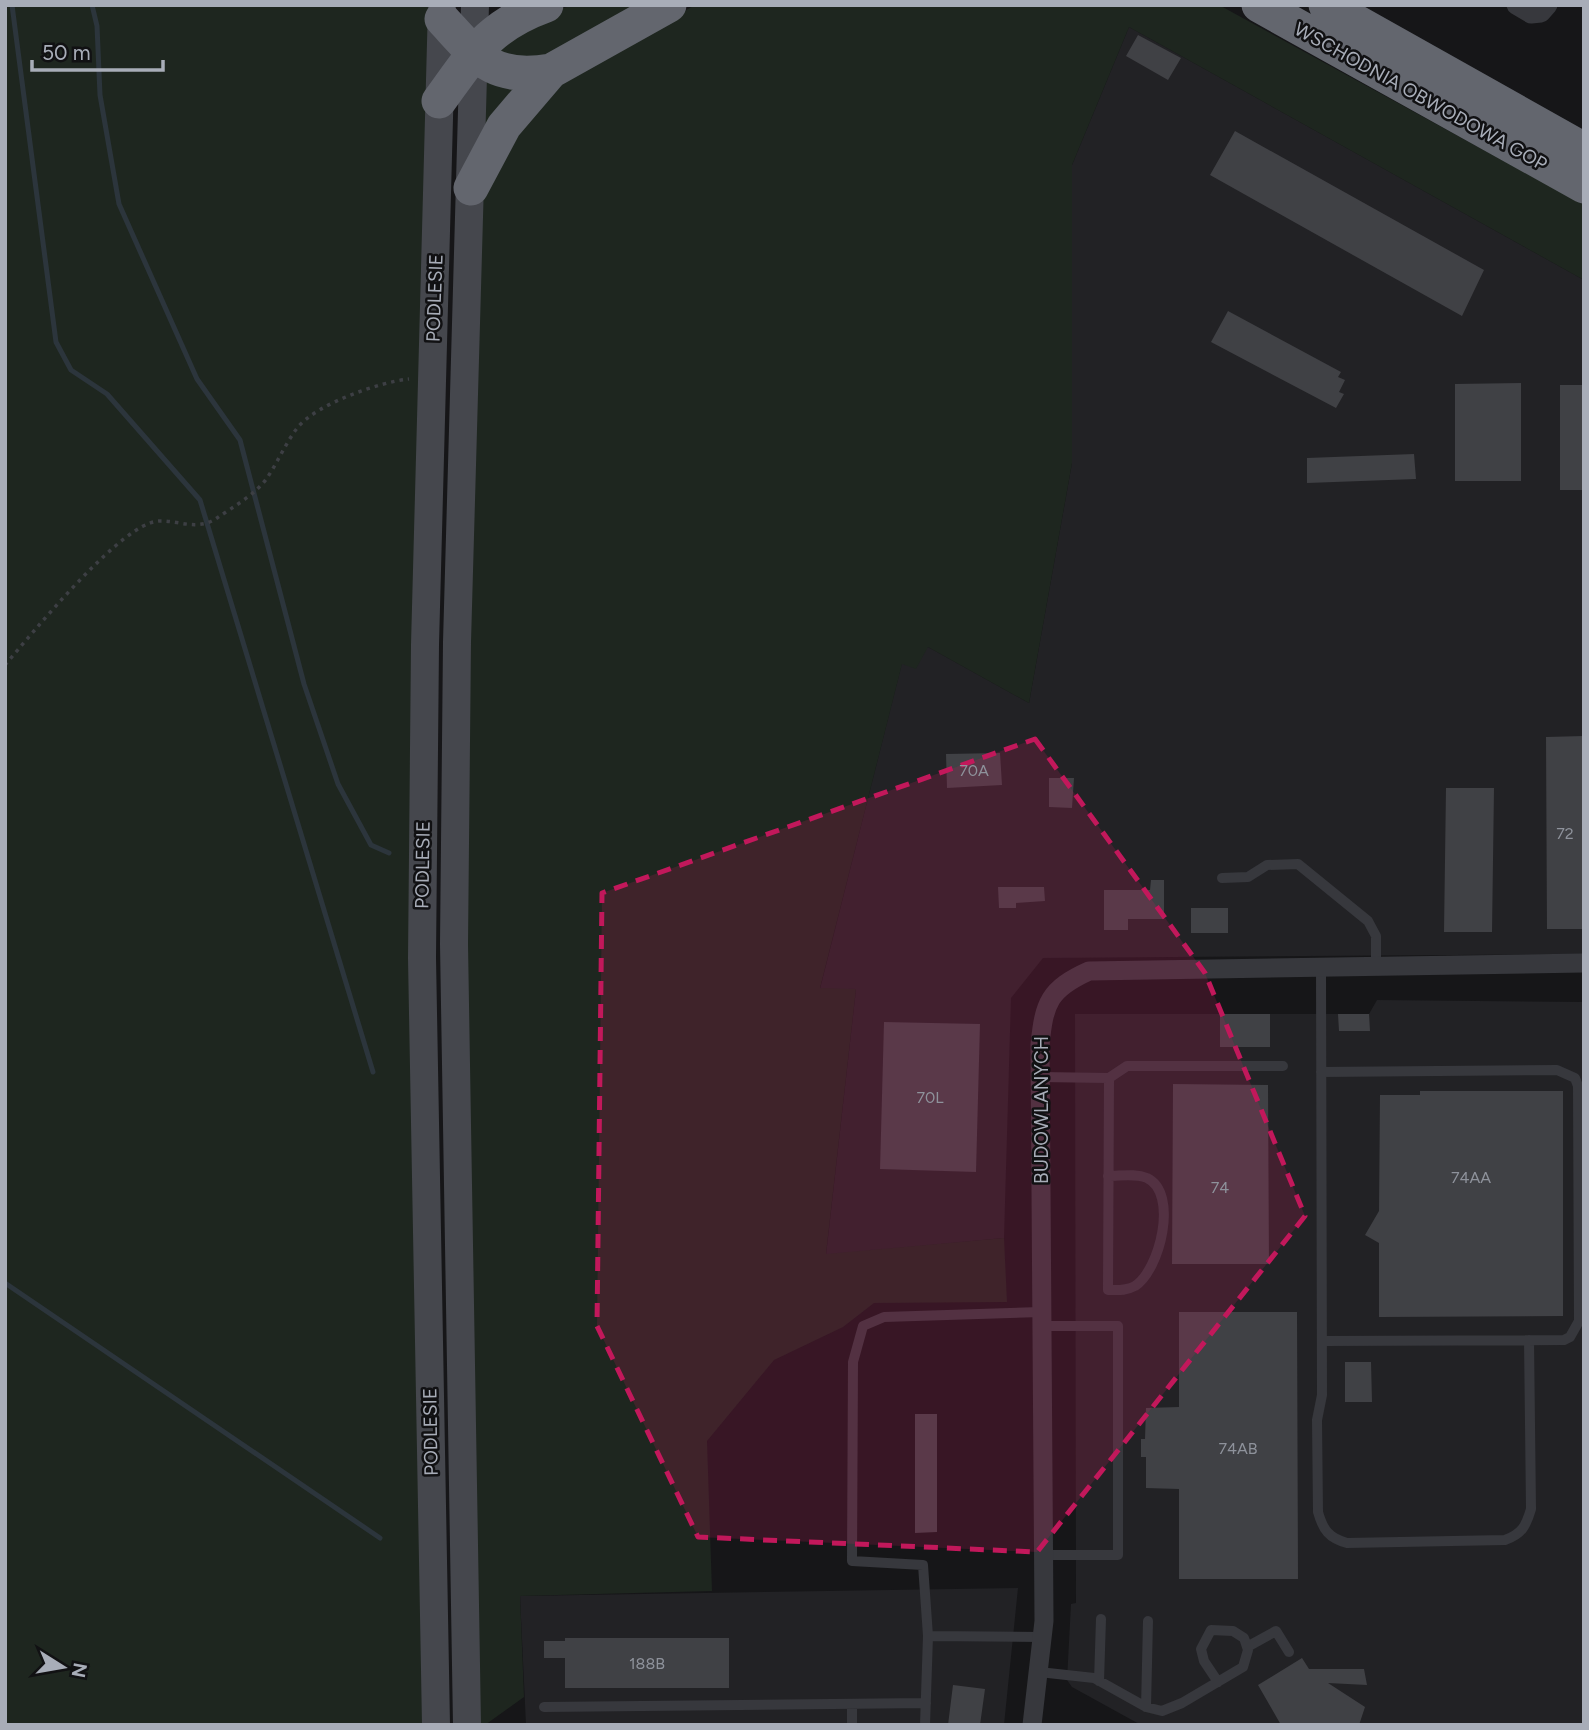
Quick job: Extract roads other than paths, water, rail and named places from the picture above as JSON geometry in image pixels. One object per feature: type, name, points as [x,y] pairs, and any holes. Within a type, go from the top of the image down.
[{"type":"highway","points":[[439,101],[484,40],[546,5]]},
{"type":"highway","points":[[442,12],[485,64],[530,75],[551,71],[669,5]]},
{"type":"highway","name":"WSCHODNIA OBWODOWA GOP","points":[[1259,5],[1584,186]]},
{"type":"highway","name":"WSCHODNIA OBWODOWA GOP","points":[[1326,5],[1584,150]]},
{"type":"highway","points":[[471,188],[504,126],[551,71]]},
{"type":"street","name":"PODLESIE","points":[[467,1725],[454,944],[457,642],[475,5]]},
{"type":"street","points":[[1516,5],[1531,14],[1541,13],[1548,5]]},
{"type":"street","name":"PODLESIE","points":[[436,1725],[422,958],[425,645],[442,12]]},
{"type":"street","name":"BUDOWLANYCH","points":[[1032,1725],[1042,1637],[1040,1077],[1043,1014],[1051,996],[1068,980],[1089,971],[1584,963]]},
{"type":"lane","points":[[1222,878],[1248,877],[1267,865],[1298,864],[1368,921],[1376,936],[1376,967]]},
{"type":"lane","points":[[1321,967],[1318,1512],[1321,1526],[1332,1539],[1347,1543],[1505,1541],[1517,1535],[1527,1525],[1531,1509],[1529,1340]]},
{"type":"lane","points":[[1040,1077],[1109,1078],[1127,1066],[1283,1066]]},
{"type":"lane","points":[[1321,1072],[1558,1070],[1574,1078],[1578,1086],[1579,1321],[1570,1337],[1564,1340],[1321,1341]]},
{"type":"lane","points":[[1108,1176],[1136,1175],[1149,1179],[1157,1188],[1161,1199],[1161,1244],[1145,1276],[1126,1290],[1108,1290],[1108,1176],[1109,1078]]},
{"type":"lane","points":[[925,1725],[928,1636],[923,1565],[852,1560],[853,1362],[856,1343],[863,1326],[884,1317],[1041,1319],[1118,1326],[1118,1555],[1043,1555]]},
{"type":"lane","points":[[1099,1681],[1101,1619]]},
{"type":"lane","points":[[1146,1707],[1148,1621]]},
{"type":"lane","points":[[1039,1672],[1099,1681],[1146,1707],[1162,1711],[1218,1682],[1243,1667],[1247,1647],[1244,1638],[1233,1631],[1211,1630],[1201,1649],[1204,1661],[1218,1682]]},
{"type":"lane","points":[[1247,1647],[1276,1630],[1289,1652]]},
{"type":"lane","points":[[928,1636],[1042,1637]]},
{"type":"lane","points":[[544,1707],[926,1703]]},
{"type":"lane","points":[[852,1704],[852,1725]]},
{"type":"waterway","points":[[12,5],[56,342],[71,370],[107,394],[200,500],[373,1072]]},
{"type":"waterway","points":[[92,5],[97,26],[100,95],[119,204],[197,379],[240,440],[304,684],[338,784],[371,845],[389,853]]},
{"type":"waterway","points":[[5,1283],[380,1538]]}]
